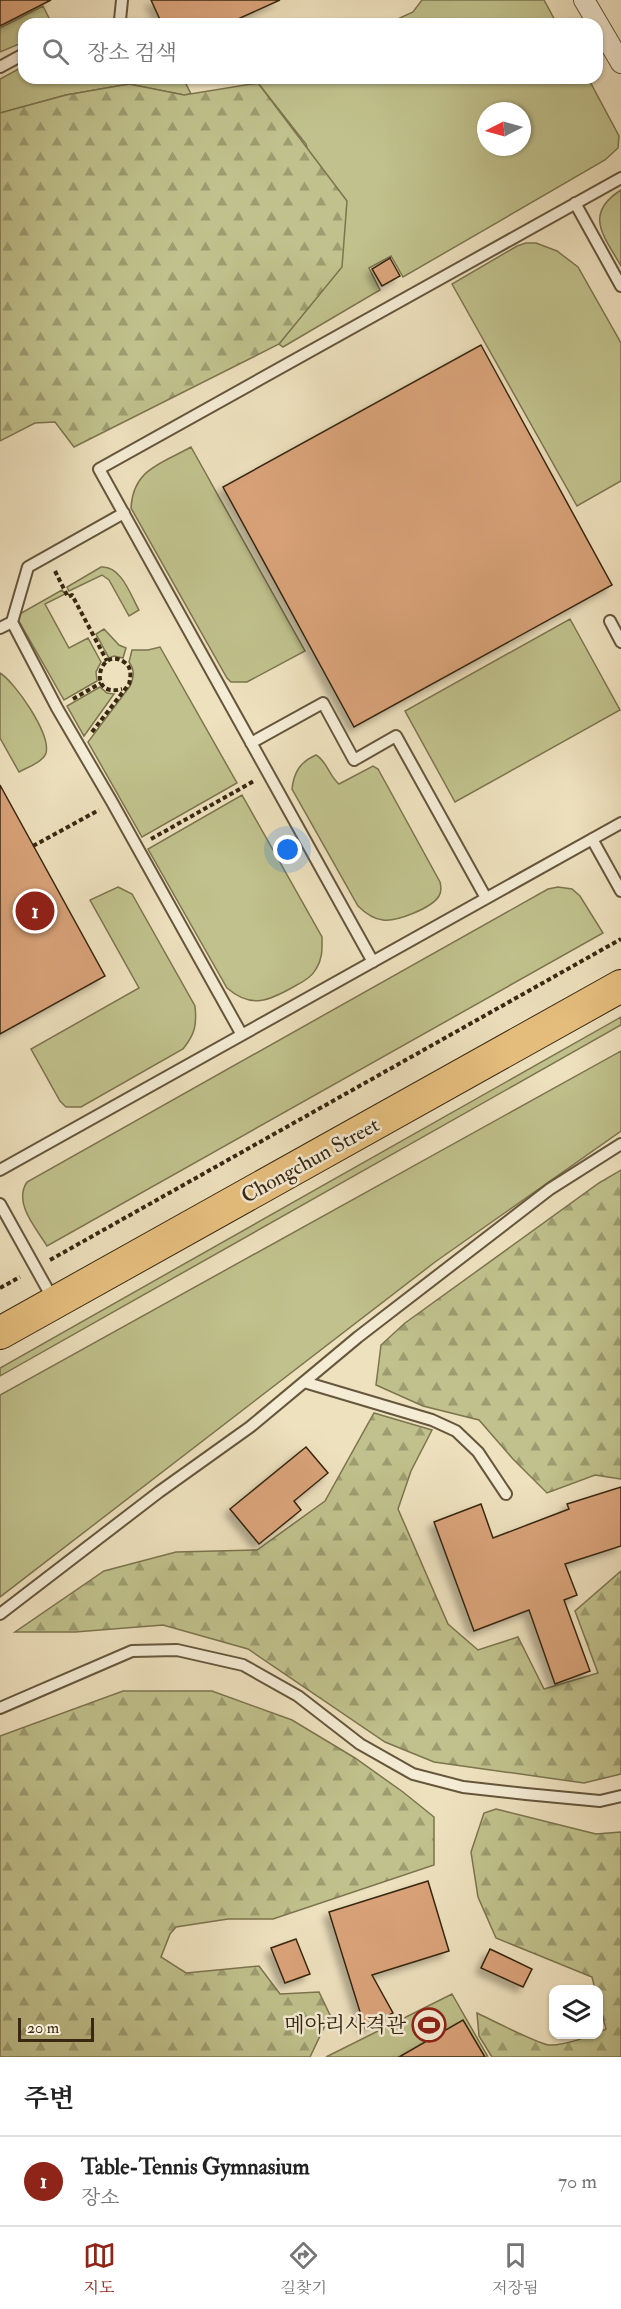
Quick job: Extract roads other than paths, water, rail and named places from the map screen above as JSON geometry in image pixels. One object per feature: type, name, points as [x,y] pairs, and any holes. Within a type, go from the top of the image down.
[{"type":"main road","name":"Chongchun Street","points":[[0,1333],[621,986]]},
{"type":"street","points":[[584,0],[595,18]]},
{"type":"street","points":[[603,32],[621,63]]},
{"type":"lane","points":[[120,18],[122,0]]},
{"type":"lane","points":[[0,67],[18,57]]},
{"type":"lane","points":[[373,962],[99,470],[621,178]]},
{"type":"lane","points":[[575,204],[621,286]]},
{"type":"lane","points":[[124,513],[28,567],[12,622],[57,708],[242,1035]]},
{"type":"lane","points":[[610,621],[621,642]]},
{"type":"lane","points":[[0,628],[12,622]]},
{"type":"lane","points":[[251,743],[323,703],[354,760],[396,736],[486,898]]},
{"type":"lane","points":[[0,1170],[621,823]]},
{"type":"lane","points":[[592,839],[621,891]]},
{"type":"lane","points":[[0,1614],[159,1492],[250,1427],[358,1337],[550,1189],[621,1144]]},
{"type":"lane","points":[[0,1204],[55,1302]]},
{"type":"lane","points":[[304,1382],[432,1420],[456,1431],[478,1452],[506,1494]]},
{"type":"lane","points":[[0,1708],[132,1651],[177,1650],[243,1665],[298,1695],[360,1744],[413,1774],[463,1787],[515,1793],[600,1801],[621,1796]]},
{"type":"place","name":"Table-Tennis Gymnasium","points":[[35,911]]},
{"type":"place","name":"메아리사격관","points":[[429,2025]]}]
